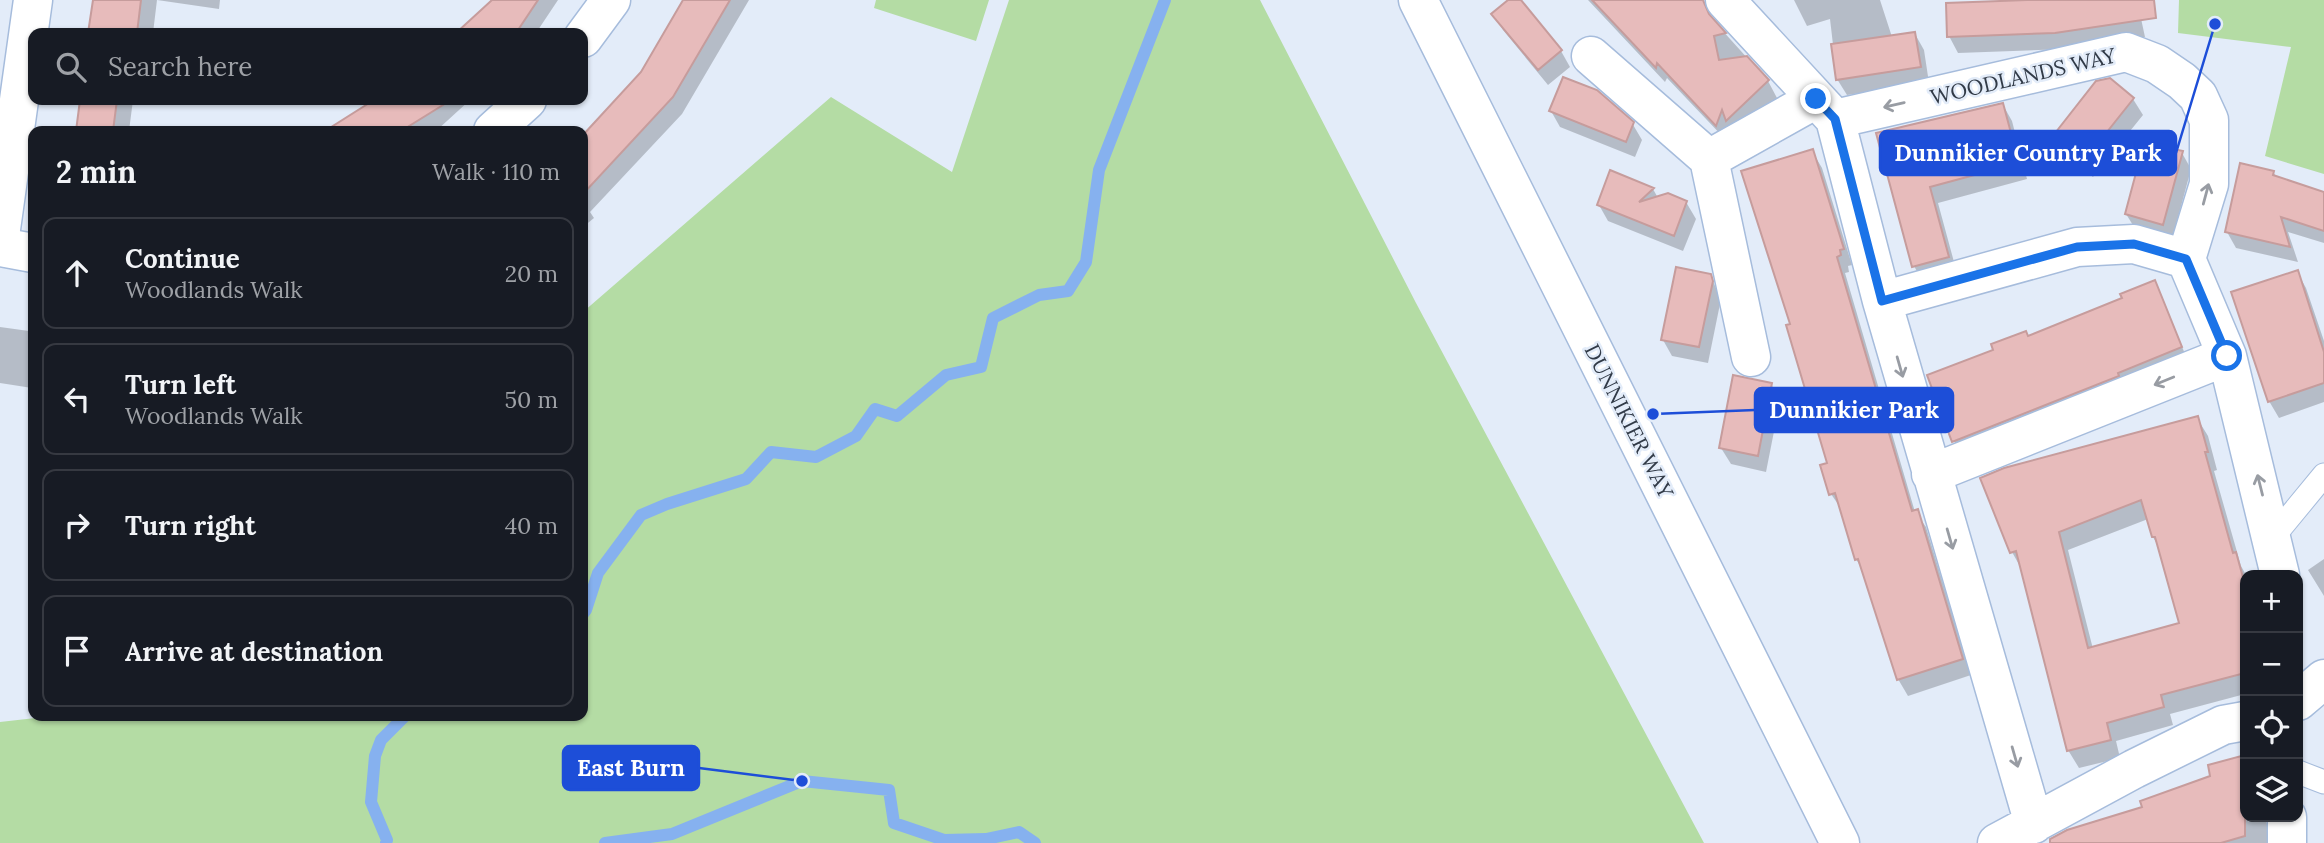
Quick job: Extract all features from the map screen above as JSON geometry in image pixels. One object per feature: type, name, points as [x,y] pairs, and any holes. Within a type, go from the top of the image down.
[{"type":"street","points":[[29,28],[33,0]]},
{"type":"street","points":[[588,31],[611,0]]},
{"type":"street","name":"DUNNIKIER WAY","points":[[1418,0],[1840,843]]},
{"type":"street","points":[[1725,0],[1826,109],[2034,824]]},
{"type":"street","points":[[0,236],[28,36]]},
{"type":"street","name":"WOODLANDS WAY","points":[[1709,159],[1826,109],[2126,52],[2157,64],[2182,81],[2198,96],[2209,120],[2209,184],[2186,259]]},
{"type":"street","points":[[1591,56],[1709,159],[1751,357]]},
{"type":"street","points":[[498,126],[522,105]]},
{"type":"street","points":[[1882,301],[2077,247],[2134,244],[2186,259],[2227,356],[2279,570]]},
{"type":"street","points":[[0,247],[28,252]]},
{"type":"street","points":[[1931,474],[2227,356]]},
{"type":"street","points":[[2303,697],[2324,679]]},
{"type":"street","points":[[1997,843],[2134,769],[2223,725],[2240,722]]},
{"type":"street","points":[[2287,822],[2287,843]]},
{"type":"lane","points":[[2273,537],[2324,475]]},
{"type":"lane","points":[[2303,774],[2324,782]]},
{"type":"green space","points":[[876,0],[989,0],[976,41],[874,8]]},
{"type":"green space","points":[[1009,0],[1260,0],[1416,303],[1704,843],[0,843],[0,722],[28,719],[28,721],[588,721],[588,308],[831,97],[952,172]]},
{"type":"green space","points":[[2179,0],[2324,0],[2324,174],[2265,156],[2291,47],[2178,33]]},
{"type":"building","points":[[93,0],[141,0],[138,28],[89,28]]},
{"type":"building","points":[[492,0],[538,0],[519,28],[461,28]]},
{"type":"building","points":[[683,0],[730,0],[673,97],[588,189],[588,130],[641,72]]},
{"type":"building","points":[[1508,0],[1521,0],[1562,50],[1538,70],[1491,14]]},
{"type":"building","points":[[1592,0],[1703,0],[1709,14],[1726,33],[1714,36],[1719,60],[1747,56],[1769,80],[1726,121],[1722,110],[1716,126],[1657,63],[1656,68]]},
{"type":"building","points":[[2154,0],[2156,18],[2055,33],[1947,37],[1946,3]]},
{"type":"building","points":[[1915,32],[1921,67],[1836,80],[1831,44]]},
{"type":"building","points":[[1563,77],[1597,90],[1634,122],[1626,142],[1549,111]]},
{"type":"building","points":[[2110,78],[2134,98],[2083,162],[2052,137],[2096,81]]},
{"type":"building","points":[[2003,103],[2019,163],[1930,187],[1949,257],[1912,267],[1876,133]]},
{"type":"building","points":[[79,105],[116,105],[114,126],[77,126]]},
{"type":"building","points":[[366,105],[443,105],[409,126],[333,126]]},
{"type":"building","points":[[2144,143],[2183,151],[2163,225],[2125,214]]},
{"type":"building","points":[[1813,149],[1844,249],[1840,250],[1841,255],[1837,257],[1912,511],[1918,509],[1963,659],[1897,680],[1858,559],[1855,560],[1835,493],[1829,495],[1820,465],[1827,463],[1786,325],[1790,324],[1741,171]]},
{"type":"building","points":[[2240,163],[2274,171],[2273,175],[2324,192],[2324,231],[2281,217],[2290,247],[2225,232]]},
{"type":"building","points":[[1610,170],[1654,188],[1639,202],[1668,193],[1687,201],[1674,236],[1597,205]]},
{"type":"building","points":[[1676,267],[1711,274],[1713,281],[1699,347],[1661,340]]},
{"type":"building","points":[[2298,270],[2324,352],[2324,383],[2268,402],[2231,292]]},
{"type":"building","points":[[2155,280],[2182,347],[2118,373],[2119,376],[1952,442],[1927,375],[1993,350],[1991,344],[2026,331],[2028,336],[2122,298],[2120,294]]},
{"type":"building","points":[[1733,375],[1772,383],[1758,456],[1719,448]]},
{"type":"building","points":[[2198,416],[2208,452],[2205,452],[2233,553],[2236,552],[2241,570],[2240,674],[2161,695],[2164,707],[2107,723],[2111,740],[2067,751],[2016,551],[2010,553],[1980,478],[2004,468]],"holes":[[[2141,500],[2152,537],[2155,537],[2179,623],[2088,648],[2059,532]]]},
{"type":"building","points":[[2240,756],[2240,822],[2245,822],[2245,836],[2221,843],[2050,843],[2050,839],[2067,830],[2142,807],[2140,801],[2210,776],[2208,765]]},
{"type":"waterway","points":[[588,604],[598,573],[641,515],[746,479],[771,452],[816,457],[856,436],[875,409],[897,416],[946,375],[981,367],[993,318],[1039,295],[1068,291],[1086,262],[1099,170],[1165,0]]},
{"type":"waterway","points":[[386,843],[371,802],[375,756],[381,740],[400,721]]},
{"type":"waterway","points":[[605,843],[672,834],[802,781],[889,790],[894,823],[944,840],[986,839],[1019,832],[1035,843]]},
{"type":"place","name":"Dunnikier Country Park","points":[[2215,24]]},
{"type":"place","name":"Dunnikier Park","points":[[1653,414]]},
{"type":"place","name":"East Burn","points":[[802,781]]},
{"type":"route","points":[[1816,99],[1835,119],[1882,301],[2077,247],[2134,244],[2186,259],[2227,356]]}]
